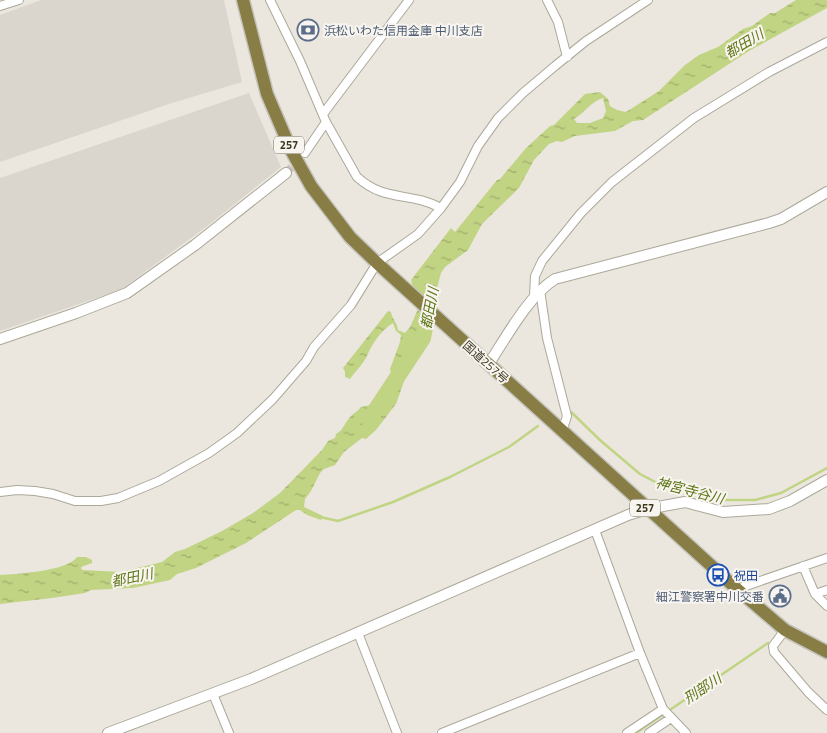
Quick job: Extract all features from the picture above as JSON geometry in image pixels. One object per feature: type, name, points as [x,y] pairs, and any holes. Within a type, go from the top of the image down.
[{"type":"highway","name":"国道257号","points":[[243,0],[267,94],[290,150],[311,186],[350,237],[378,265],[737,589],[785,630],[827,652]]},
{"type":"street","points":[[0,6],[19,0]]},
{"type":"street","points":[[270,0],[300,61],[326,122],[357,177],[374,190],[389,196],[428,201],[441,208]]},
{"type":"street","points":[[323,114],[409,0]]},
{"type":"street","points":[[547,0],[558,22],[567,56]]},
{"type":"street","points":[[0,492],[17,490],[35,491],[75,501],[101,501],[118,498],[159,481],[203,457],[237,433],[285,386],[306,361],[325,334],[351,305],[378,265],[418,234],[441,208],[460,182],[478,146],[498,118],[523,93],[586,41],[648,0]]},
{"type":"street","points":[[562,432],[567,416],[547,338],[535,276],[542,261],[580,212],[612,182],[694,118],[769,72],[827,42]]},
{"type":"street","points":[[305,153],[326,122]]},
{"type":"street","points":[[0,339],[127,293],[195,245],[286,173]]},
{"type":"street","points":[[488,365],[537,293],[555,279],[769,223],[781,219],[827,192]]},
{"type":"street","points":[[108,733],[213,694],[647,509],[685,502],[724,512],[769,509],[827,480]]},
{"type":"street","points":[[594,530],[640,654],[666,713],[686,733]]},
{"type":"street","points":[[737,589],[827,558]]},
{"type":"street","points":[[803,566],[814,594],[827,606]]},
{"type":"street","points":[[814,594],[827,590]]},
{"type":"street","points":[[785,630],[773,646],[774,652],[808,692],[827,710]]},
{"type":"street","points":[[358,633],[397,733]]},
{"type":"street","points":[[442,733],[640,654]]},
{"type":"street","points":[[213,694],[229,733]]},
{"type":"street","points":[[627,733],[666,713]]},
{"type":"street","points":[[649,733],[666,713]]},
{"type":"shaded area","points":[[41,0],[224,0],[242,82],[169,104],[0,162],[0,15]]},
{"type":"shaded area","points":[[249,93],[281,167],[206,227],[120,290],[0,331],[0,178]]},
{"type":"water","points":[[796,0],[827,0],[827,8],[749,51],[643,120],[633,121],[615,131],[575,136],[562,142],[557,141],[549,144],[534,160],[519,188],[482,224],[468,250],[445,267],[441,273],[428,323],[420,336],[396,404],[376,430],[366,439],[362,438],[344,452],[335,465],[324,469],[320,473],[305,499],[304,507],[323,516],[321,520],[296,510],[246,543],[196,568],[177,574],[170,580],[133,588],[91,590],[85,593],[0,604],[0,575],[53,569],[72,562],[77,557],[86,557],[92,560],[92,563],[81,567],[82,570],[121,572],[162,562],[175,552],[222,531],[253,513],[280,493],[322,450],[328,441],[335,438],[336,434],[353,414],[361,407],[383,401],[391,373],[390,369],[401,335],[396,331],[393,323],[377,338],[367,356],[350,379],[345,377],[343,368],[388,311],[391,312],[398,330],[405,333],[410,327],[419,307],[411,280],[451,228],[455,232],[526,148],[550,126],[554,125],[585,94],[600,92],[608,99],[610,106],[626,112],[659,91],[685,65],[699,55],[718,47],[770,13],[775,13]],"holes":[[[603,98],[606,111],[603,118],[590,123],[577,123],[574,119]]]},
{"type":"waterway","name":"都田川","points":[[369,420],[423,338],[429,307]]},
{"type":"waterway","name":"神宮寺谷川","points":[[571,412],[601,441],[640,474],[659,484],[726,500],[755,500],[781,493],[827,468]]},
{"type":"waterway","name":"神宮寺谷川","points":[[320,517],[338,521],[393,502],[450,477],[509,447],[538,426]]},
{"type":"waterway","name":"刑部川","points":[[636,733],[768,643]]},
{"type":"tunnel","points":[[286,173],[305,153]]},
{"type":"place","name":"浜松いわた信用金庫 中川支店","points":[[308,30]]},
{"type":"place","name":"祝田","points":[[718,575]]},
{"type":"place","name":"細江警察署中川交番","points":[[780,596]]}]
